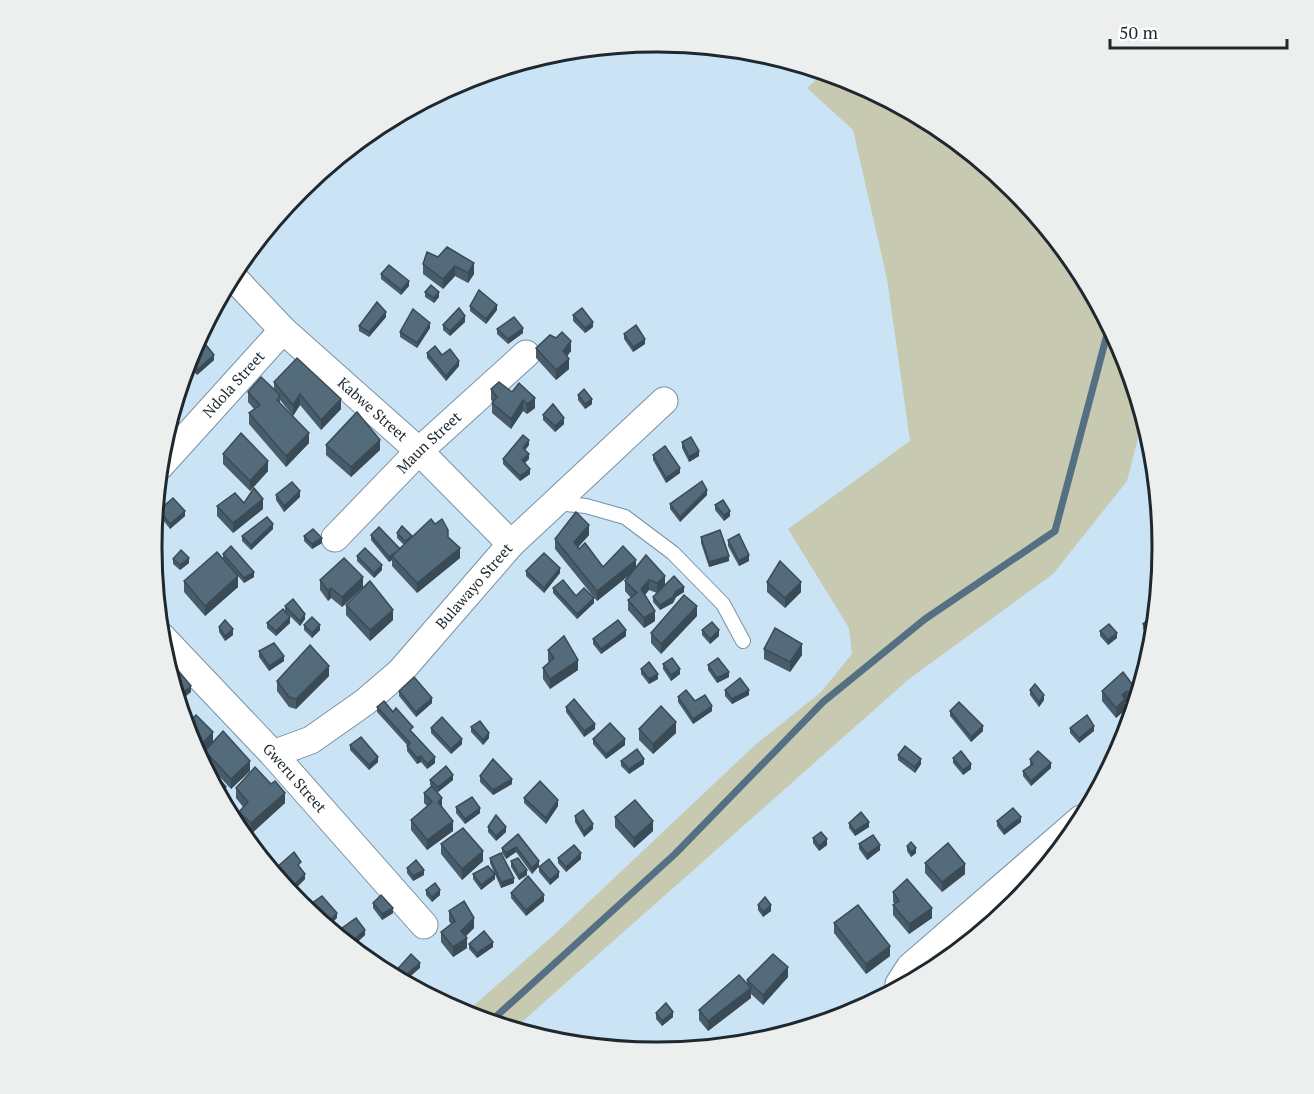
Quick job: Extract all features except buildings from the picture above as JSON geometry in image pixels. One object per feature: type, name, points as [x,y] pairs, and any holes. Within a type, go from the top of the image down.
[{"type":"street","name":"Kabwe Street","points":[[239,283],[283,330],[419,451],[511,544]]},
{"type":"street","name":"Ndola Street","points":[[172,453],[283,330]]},
{"type":"street","name":"Maun Street","points":[[335,538],[419,451],[526,354]]},
{"type":"street","name":"Bulawayo Street","points":[[273,754],[311,740],[365,702],[400,672],[511,544],[664,401]]},
{"type":"street","name":"Gweru Street","points":[[173,649],[273,754],[424,925]]},
{"type":"street","points":[[905,974],[910,967],[1052,844]]},
{"type":"lane","points":[[556,503],[586,506],[625,517],[673,553],[723,604],[742,641]]},
{"type":"green space","points":[[816,79],[876,103],[904,119],[932,136],[983,175],[1029,221],[1068,272],[1101,328],[1114,358],[1139,436],[1127,481],[1053,574],[909,679],[521,1023],[473,1006],[557,932],[755,745],[821,692],[852,654],[849,628],[788,529],[910,441],[887,279],[853,130],[807,88]]},
{"type":"waterway","points":[[498,1015],[675,854],[823,702],[925,619],[1055,531],[1106,339]]}]
